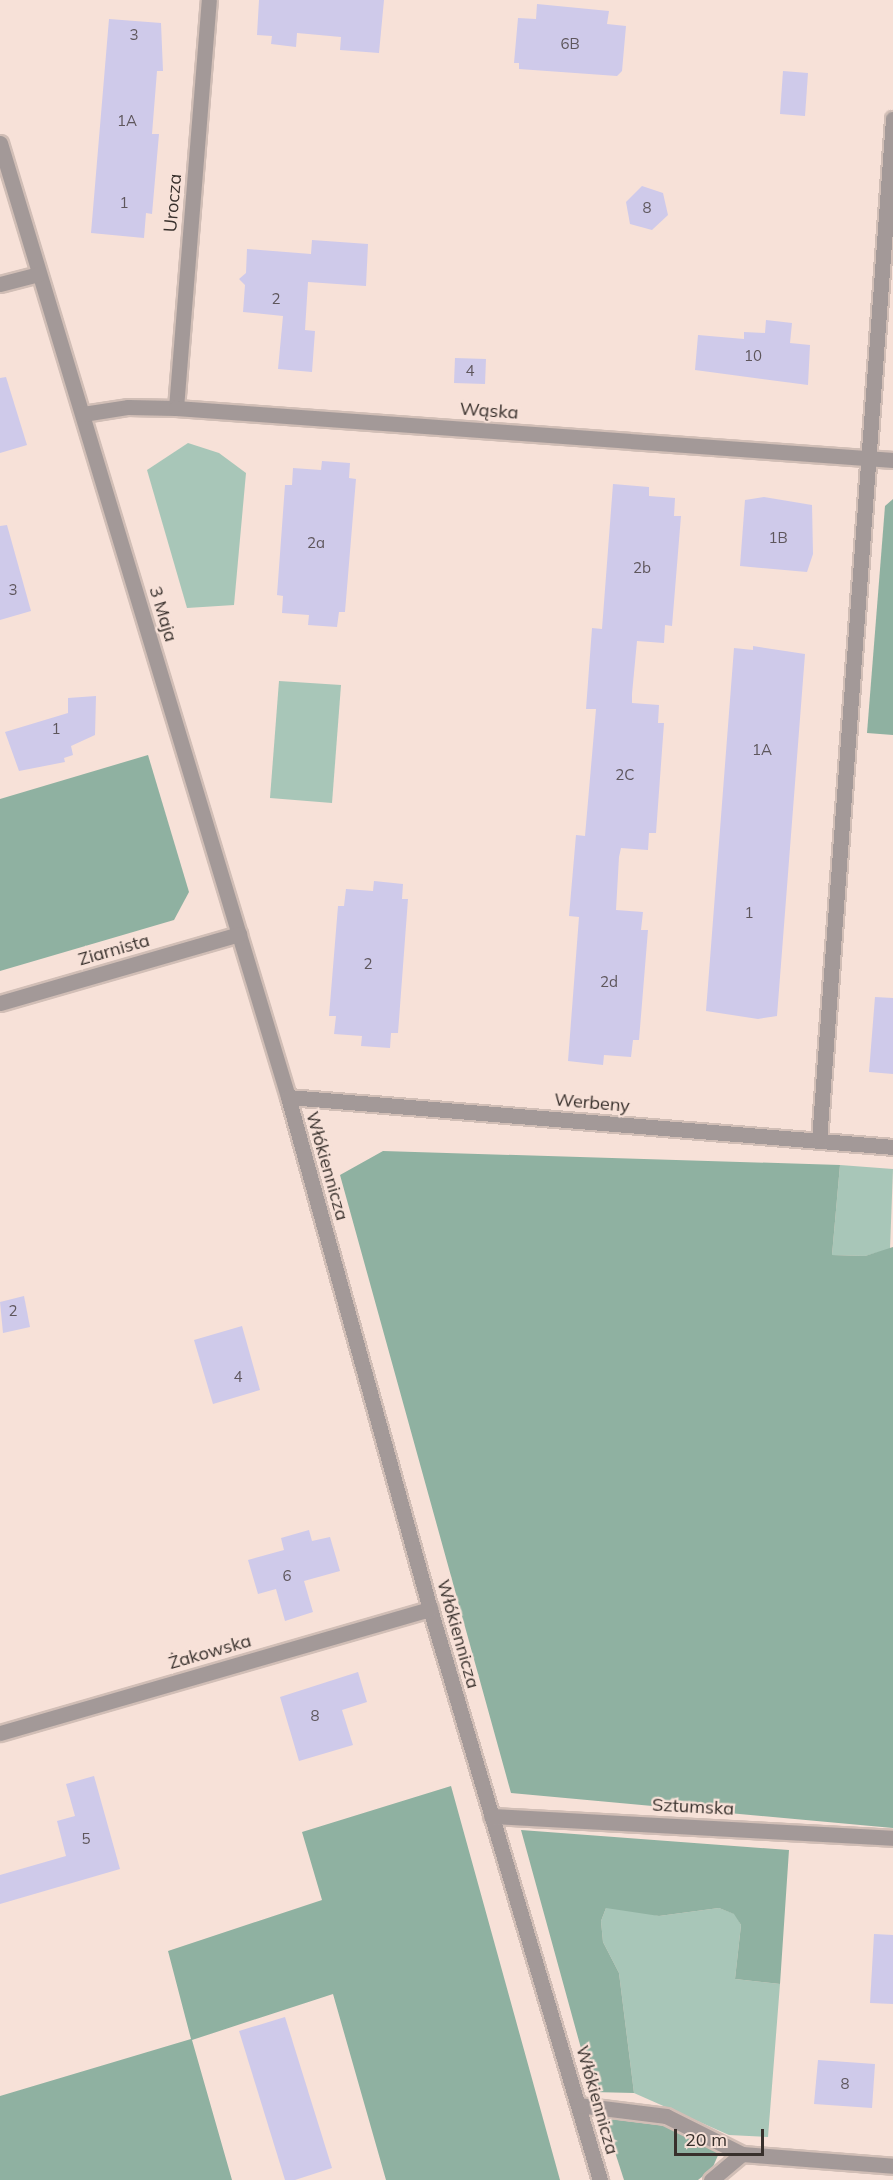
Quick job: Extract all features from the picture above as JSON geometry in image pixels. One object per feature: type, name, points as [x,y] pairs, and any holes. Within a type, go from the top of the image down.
[{"type":"street","name":"Urocza","points":[[176,408],[209,0]]},
{"type":"street","points":[[819,1141],[866,458],[893,119]]},
{"type":"street","name":"3 Maja","points":[[0,143],[288,1097]]},
{"type":"street","points":[[0,284],[39,274]]},
{"type":"street","name":"Wąska","points":[[83,414],[128,407],[176,408],[893,460]]},
{"type":"street","name":"Ziarnista","points":[[0,1003],[239,934]]},
{"type":"street","name":"Werbeny","points":[[288,1097],[893,1147]]},
{"type":"street","name":"Włókiennicza","points":[[288,1097],[430,1609],[600,2180]]},
{"type":"street","name":"Żakowska","points":[[0,1733],[430,1609]]},
{"type":"street","name":"Sztumska","points":[[491,1816],[893,1838]]},
{"type":"street","points":[[578,2105],[666,2116],[742,2154],[893,2166]]},
{"type":"street","points":[[711,2180],[742,2154]]},
{"type":"green space","points":[[188,443],[219,453],[246,473],[234,605],[187,608],[147,470]]},
{"type":"green space","points":[[893,499],[893,735],[867,733],[885,506]]},
{"type":"green space","points":[[279,681],[341,685],[332,803],[270,798]]},
{"type":"green space","points":[[148,755],[189,892],[174,920],[0,971],[0,799]]},
{"type":"green space","points":[[383,1151],[840,1165],[832,1255],[865,1256],[893,1247],[893,1828],[511,1793],[340,1175]]},
{"type":"green space","points":[[840,1165],[893,1169],[890,1249],[865,1256],[832,1255]]},
{"type":"green space","points":[[451,1786],[560,2180],[386,2180],[333,1994],[192,2040],[232,2180],[0,2180],[0,2096],[191,2039],[168,1951],[322,1900],[302,1832]]},
{"type":"green space","points":[[521,1830],[789,1850],[780,1984],[735,1979],[741,1925],[734,1914],[719,1908],[659,1916],[606,1908],[601,1921],[603,1942],[619,1973],[634,2093],[593,2092]]},
{"type":"green space","points":[[619,1906],[659,1916],[719,1908],[735,1914],[741,1925],[735,1979],[780,1984],[768,2137],[729,2135],[634,2093],[619,1973],[603,1942],[601,1921],[606,1908]]},
{"type":"green space","points":[[603,2115],[663,2125],[719,2153],[712,2169],[698,2180],[624,2180]]},
{"type":"building","points":[[259,0],[384,0],[379,53],[340,50],[341,37],[297,33],[296,47],[271,44],[272,36],[257,35]]},
{"type":"building","points":[[537,4],[609,11],[607,24],[626,26],[622,71],[617,76],[519,69],[519,63],[514,63],[518,18],[536,19]]},
{"type":"building","points":[[109,19],[161,23],[163,71],[157,71],[152,134],[159,134],[152,214],[146,213],[144,238],[91,233]]},
{"type":"building","points":[[783,71],[808,73],[805,116],[780,114]]},
{"type":"building","points":[[642,186],[663,193],[668,215],[652,230],[630,224],[626,202]]},
{"type":"building","points":[[312,240],[368,244],[366,286],[308,282],[305,330],[315,331],[312,372],[278,369],[283,316],[243,312],[245,285],[239,279],[246,273],[247,249],[311,254]]},
{"type":"building","points":[[766,320],[792,323],[790,343],[810,345],[808,385],[695,370],[698,335],[744,339],[744,332],[765,333]]},
{"type":"building","points":[[455,358],[486,359],[485,384],[454,383]]},
{"type":"building","points":[[6,377],[27,445],[0,453],[0,378]]},
{"type":"building","points":[[322,461],[350,463],[349,478],[356,479],[345,612],[339,612],[337,627],[308,625],[309,615],[282,613],[283,596],[277,595],[285,485],[292,485],[293,468],[321,470]]},
{"type":"building","points":[[613,484],[649,487],[649,496],[675,498],[674,516],[681,516],[672,626],[665,625],[664,643],[637,641],[632,694],[632,703],[659,705],[658,723],[664,723],[656,833],[649,833],[648,850],[621,848],[619,857],[616,910],[643,912],[641,930],[648,930],[639,1040],[633,1040],[631,1057],[604,1055],[603,1065],[568,1061],[579,917],[569,916],[576,835],[585,836],[596,709],[586,709],[592,628],[602,629]]},
{"type":"building","points":[[764,497],[812,505],[813,554],[807,572],[740,566],[745,500]]},
{"type":"building","points":[[7,525],[31,611],[0,620],[0,526]]},
{"type":"building","points":[[753,646],[805,654],[777,1016],[758,1019],[706,1011],[734,648],[753,650]]},
{"type":"building","points":[[96,696],[95,735],[71,746],[73,755],[64,758],[65,762],[19,771],[5,732],[68,713],[68,698]]},
{"type":"building","points":[[374,881],[403,884],[402,899],[408,899],[398,1033],[391,1033],[390,1048],[361,1046],[362,1036],[334,1034],[336,1016],[329,1016],[338,906],[344,906],[346,889],[373,891]]},
{"type":"building","points":[[875,997],[893,998],[893,1074],[869,1072]]},
{"type":"building","points":[[24,1296],[30,1327],[3,1333],[0,1302]]},
{"type":"building","points":[[242,1326],[260,1390],[213,1404],[194,1340]]},
{"type":"building","points":[[309,1530],[312,1541],[330,1537],[340,1571],[304,1581],[313,1612],[285,1621],[276,1589],[258,1594],[248,1560],[284,1550],[281,1538]]},
{"type":"building","points":[[358,1672],[367,1702],[342,1710],[353,1745],[299,1761],[280,1697]]},
{"type":"building","points":[[94,1776],[120,1869],[0,1904],[0,1875],[66,1856],[57,1821],[75,1816],[66,1784]]},
{"type":"building","points":[[874,1934],[893,1935],[893,2004],[870,2003]]},
{"type":"building","points":[[285,2017],[332,2168],[295,2180],[285,2180],[239,2031]]},
{"type":"building","points":[[818,2060],[875,2064],[872,2108],[814,2104]]}]
